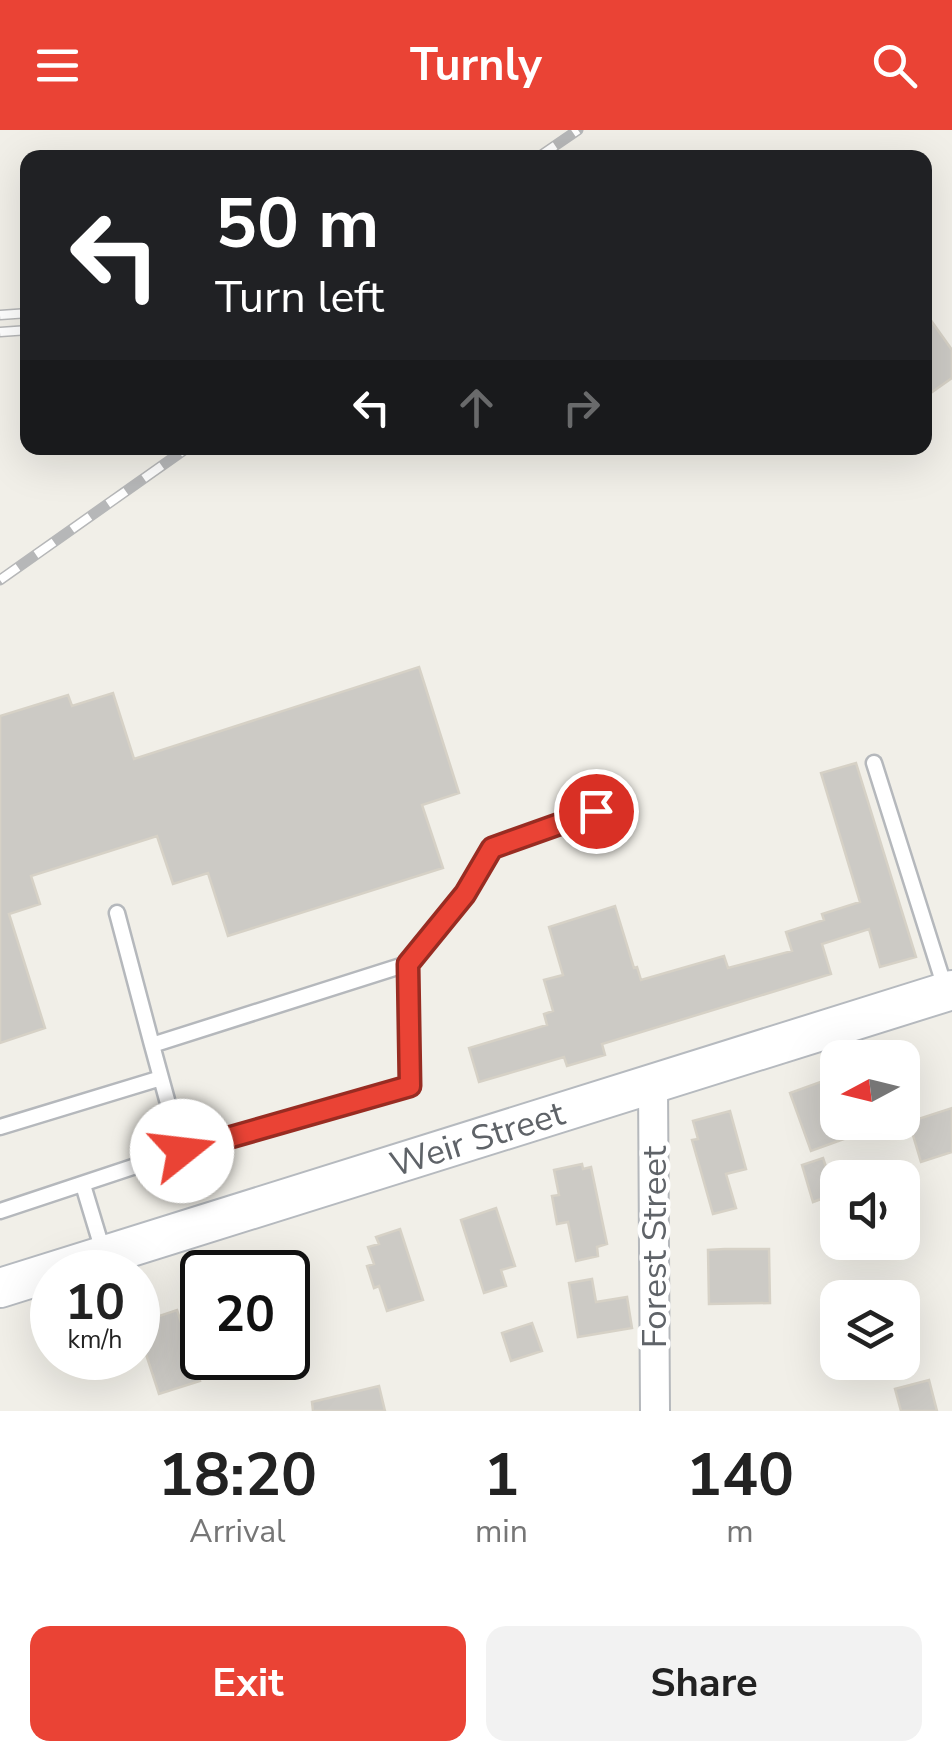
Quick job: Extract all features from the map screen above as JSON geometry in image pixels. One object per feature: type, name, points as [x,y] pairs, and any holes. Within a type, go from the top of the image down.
[{"type":"main road","name":"Weir Street","points":[[120,1250],[949,991]]},
{"type":"main road","name":"Weir Street","points":[[0,1288],[30,1278]]},
{"type":"street","name":"Forest Street","points":[[653,1084],[655,1411]]},
{"type":"lane","points":[[874,763],[949,991]]},
{"type":"lane","points":[[152,1045],[408,964],[465,894],[492,848],[596,811]]},
{"type":"lane","points":[[117,913],[182,1151]]},
{"type":"lane","points":[[0,1211],[182,1151],[410,1086],[408,964]]},
{"type":"lane","points":[[0,1127],[161,1078]]},
{"type":"lane","points":[[84,1184],[103,1250]]},
{"type":"building","points":[[932,322],[952,350],[952,378],[932,392]]},
{"type":"building","points":[[419,667],[459,793],[422,805],[443,868],[228,936],[208,873],[173,884],[157,836],[31,876],[40,904],[9,914],[45,1028],[0,1043],[0,716],[68,695],[72,706],[113,693],[134,759]]},
{"type":"building","points":[[856,763],[916,957],[880,967],[869,929],[822,944],[831,974],[602,1044],[605,1055],[567,1066],[564,1057],[479,1082],[469,1048],[547,1025],[544,1014],[553,1011],[544,980],[563,975],[549,927],[615,906],[641,980],[724,956],[728,968],[792,951],[786,932],[824,920],[822,914],[860,902],[821,773]]},
{"type":"building","points":[[820,1082],[820,1140],[841,1140],[811,1151],[790,1093]]},
{"type":"building","points":[[952,1108],[952,1152],[921,1162],[914,1140],[920,1140],[920,1118]]},
{"type":"building","points":[[730,1111],[746,1169],[726,1174],[736,1208],[713,1214],[692,1140],[698,1139],[693,1121]]},
{"type":"building","points":[[823,1158],[820,1199],[813,1202],[802,1165]]},
{"type":"building","points":[[582,1164],[583,1169],[591,1167],[607,1244],[597,1247],[598,1256],[576,1261],[568,1222],[557,1224],[552,1196],[559,1195],[554,1170]]},
{"type":"building","points":[[496,1208],[515,1266],[501,1270],[506,1286],[484,1293],[461,1220]]},
{"type":"building","points":[[400,1229],[423,1300],[387,1311],[367,1266],[374,1264],[368,1247],[379,1244],[376,1237]]},
{"type":"building","points":[[769,1249],[770,1303],[709,1304],[708,1250]]},
{"type":"building","points":[[592,1279],[596,1302],[627,1297],[632,1328],[578,1337],[569,1283]]},
{"type":"building","points":[[177,1310],[180,1380],[200,1381],[159,1394],[154,1380],[160,1380],[160,1316]]},
{"type":"building","points":[[532,1323],[542,1351],[511,1361],[502,1333]]},
{"type":"building","points":[[929,1380],[937,1411],[901,1411],[895,1389]]},
{"type":"building","points":[[379,1386],[385,1411],[313,1411],[312,1402]]},
{"type":"railway","points":[[549,150],[578,130]]},
{"type":"railway","points":[[0,315],[20,314]]},
{"type":"railway","points":[[0,332],[20,331]]},
{"type":"railway","points":[[0,580],[177,455]]},
{"type":"route","points":[[182,1151],[410,1086],[408,964],[465,894],[492,848],[596,811]]}]
